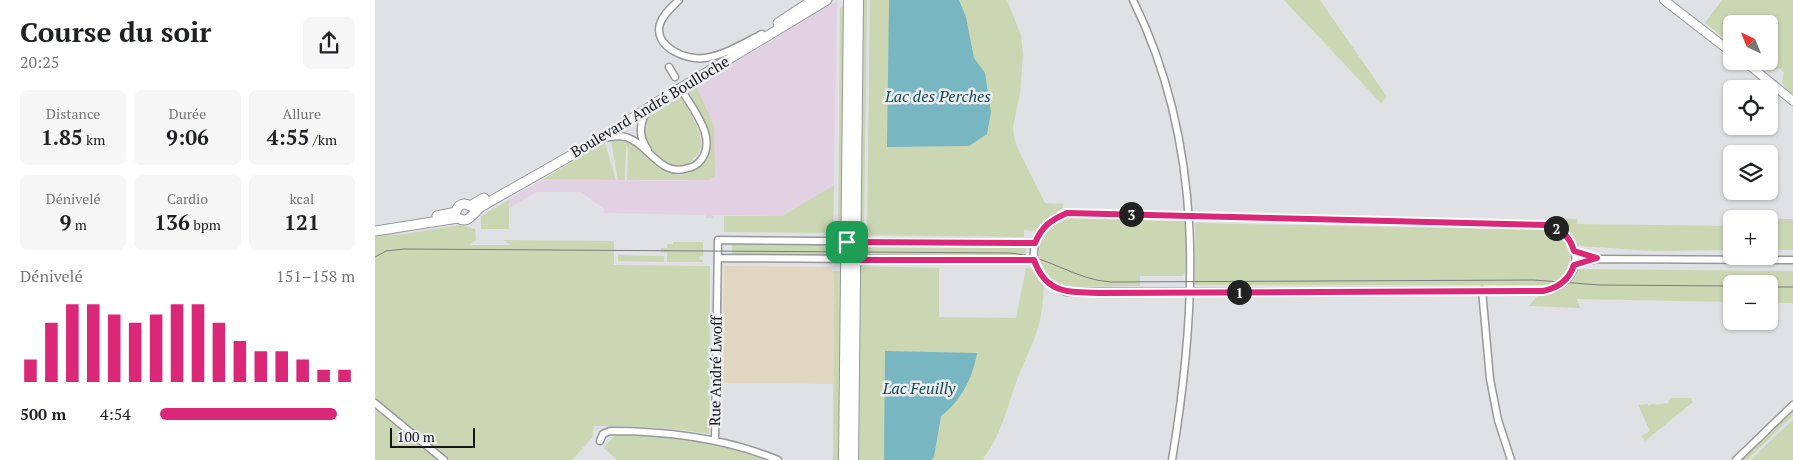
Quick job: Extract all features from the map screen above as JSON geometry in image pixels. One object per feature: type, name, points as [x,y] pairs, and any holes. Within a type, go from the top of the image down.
[{"type":"main road","name":"Boulevard André Boulloche","points":[[471,209],[467,204],[461,204],[457,208],[457,215],[463,221],[467,220],[471,209],[593,137],[813,0]]},
{"type":"main road","name":"Boulevard André Boulloche","points":[[471,209],[481,206],[600,139],[651,106],[827,0]]},
{"type":"main road","points":[[849,0],[853,460]]},
{"type":"main road","points":[[851,242],[858,0]]},
{"type":"main road","name":"Boulevard André Boulloche","points":[[375,226],[457,215]]},
{"type":"main road","name":"Boulevard André Boulloche","points":[[375,231],[457,215]]},
{"type":"main road","points":[[845,460],[851,260]]},
{"type":"street","points":[[679,0],[664,16],[659,34],[665,44],[678,54],[691,59],[705,58],[719,54],[761,34]]},
{"type":"street","points":[[1133,0],[1165,78],[1182,150],[1189,216],[1189,292],[1184,370],[1172,460]]},
{"type":"street","points":[[1664,0],[1723,46]]},
{"type":"street","points":[[669,67],[675,77]]},
{"type":"street","points":[[1755,70],[1793,101]]},
{"type":"street","points":[[600,139],[617,136],[627,138],[668,168],[683,170],[692,167],[700,161],[707,151],[707,138],[685,94]]},
{"type":"street","points":[[651,106],[642,119],[640,130],[643,142],[653,158]]},
{"type":"street","points":[[1067,213],[1189,216],[1549,225],[1565,234],[1571,241],[1574,251],[1574,265],[1566,280],[1551,289],[1066,292],[1052,286],[1044,278],[1034,260],[1035,243],[1040,232],[1047,223],[1067,213]]},
{"type":"street","name":"Rue André Lwoff","points":[[600,441],[603,434],[610,431],[638,431],[672,433],[715,441],[718,240],[851,242]]},
{"type":"street","points":[[851,242],[1035,243]]},
{"type":"street","points":[[1574,251],[1597,258],[1793,260]]},
{"type":"street","points":[[718,258],[1034,260]]},
{"type":"street","points":[[1574,265],[1597,258]]},
{"type":"street","points":[[1482,290],[1490,379],[1498,420],[1511,460]]},
{"type":"street","points":[[375,403],[444,460]]},
{"type":"street","points":[[1736,460],[1793,405]]},
{"type":"street","points":[[715,441],[759,452],[778,460]]},
{"type":"shaded area","points":[[837,1],[834,185],[782,216],[713,215],[713,218],[705,218],[705,215],[604,213],[604,209],[581,192],[536,192],[509,208],[509,229],[481,229],[482,216],[544,179],[686,181],[702,173],[714,159],[714,125],[696,86]]},
{"type":"shaded area","points":[[724,266],[831,267],[832,271],[834,271],[833,384],[723,383]]},
{"type":"green space","points":[[860,0],[867,0],[864,230],[859,230]]},
{"type":"green space","points":[[870,0],[1007,0],[1021,35],[1023,55],[1020,94],[1013,127],[1014,137],[1017,147],[1045,203],[1063,204],[1062,209],[1045,219],[1035,231],[1024,230],[1024,237],[867,235]]},
{"type":"green space","points":[[1284,0],[1320,0],[1387,97],[1381,103]]},
{"type":"green space","points":[[1722,0],[1793,0],[1793,94],[1782,82],[1784,72],[1778,68],[1778,15],[1723,15],[1723,38],[1705,23]]},
{"type":"green space","points":[[846,4],[842,184],[845,187],[844,229],[838,229],[840,8]]},
{"type":"green space","points":[[696,86],[714,125],[715,177],[709,180],[627,180],[628,147],[626,146],[625,180],[618,180],[611,141],[605,143],[616,180],[543,179],[598,144],[613,139],[631,143],[660,168],[669,173],[681,175],[692,171],[707,158],[711,139],[704,119],[688,91]]},
{"type":"green space","points":[[680,95],[696,125],[701,145],[696,157],[687,164],[676,165],[656,154],[644,134],[644,123],[653,110]]},
{"type":"green space","points":[[834,185],[833,233],[724,232],[724,216],[782,216]]},
{"type":"green space","points":[[509,200],[509,229],[481,229],[481,216]]},
{"type":"green space","points":[[1065,218],[1185,221],[1186,270],[1183,276],[1140,276],[1140,286],[1063,287],[1045,271],[1039,251],[1040,241],[1045,232],[1053,224]]},
{"type":"green space","points":[[1549,218],[1577,219],[1578,224],[1723,226],[1723,250],[1655,251],[1578,246],[1563,226],[1549,221]]},
{"type":"green space","points":[[1778,219],[1793,219],[1793,250],[1778,250]]},
{"type":"green space","points":[[1195,223],[1548,230],[1564,240],[1570,257],[1569,266],[1565,274],[1559,281],[1550,285],[1195,285]]},
{"type":"green space","points":[[460,225],[475,229],[476,240],[470,245],[511,245],[503,240],[614,241],[614,265],[710,266],[709,434],[651,427],[594,426],[592,438],[572,460],[375,460],[375,236],[405,234]]},
{"type":"green space","points":[[673,242],[703,242],[703,256],[700,256],[699,259],[703,260],[703,262],[667,262],[667,253],[661,252],[661,248],[667,248],[667,244],[673,244]]},
{"type":"green space","points":[[732,243],[834,243],[835,257],[732,256]]},
{"type":"green space","points":[[867,244],[1026,246],[1026,259],[867,257]]},
{"type":"green space","points":[[618,255],[664,256],[664,262],[618,261]]},
{"type":"green space","points":[[858,266],[939,268],[939,317],[1016,318],[1026,268],[1033,269],[1044,284],[1042,311],[1037,332],[1017,380],[999,432],[982,460],[856,460]]},
{"type":"green space","points":[[1579,269],[1791,271],[1793,272],[1793,303],[1778,303],[1778,275],[1723,275],[1723,302],[1577,299],[1580,308],[1529,306],[1538,295],[1565,287]]},
{"type":"green space","points":[[834,271],[843,271],[842,460],[833,460]]},
{"type":"green space","points":[[1671,398],[1691,398],[1693,402],[1645,441],[1641,436],[1650,431],[1638,405],[1666,404],[1669,403],[1668,401]]},
{"type":"green space","points":[[1793,408],[1793,416],[1747,460],[1740,460]]},
{"type":"green space","points":[[1793,419],[1793,460],[1751,460]]},
{"type":"green space","points":[[643,435],[690,440],[721,446],[766,460],[617,460],[604,448],[614,436]]},
{"type":"water","name":"Lac des Perches","points":[[889,0],[959,0],[966,17],[974,58],[985,73],[991,112],[987,134],[969,146],[887,147]]},
{"type":"water","name":"Lac Feuilly","points":[[885,351],[977,353],[973,371],[965,388],[955,403],[941,416],[934,457],[931,460],[884,460]]},
{"type":"tram line","points":[[375,257],[386,251],[404,249],[1010,253],[1036,258],[1085,277],[1111,282],[1534,280],[1600,285],[1723,286]]},
{"type":"tram line","points":[[1778,287],[1793,287]]},
{"type":"route","points":[[1067,213],[1122,214],[1549,225],[1565,234],[1571,241],[1574,251],[1597,258],[1574,265],[1566,280],[1560,285],[1543,291],[1098,293],[1059,290],[1052,286],[1039,272],[1034,260],[847,260],[847,242],[1028,244],[1035,243],[1047,223],[1067,213]]}]
